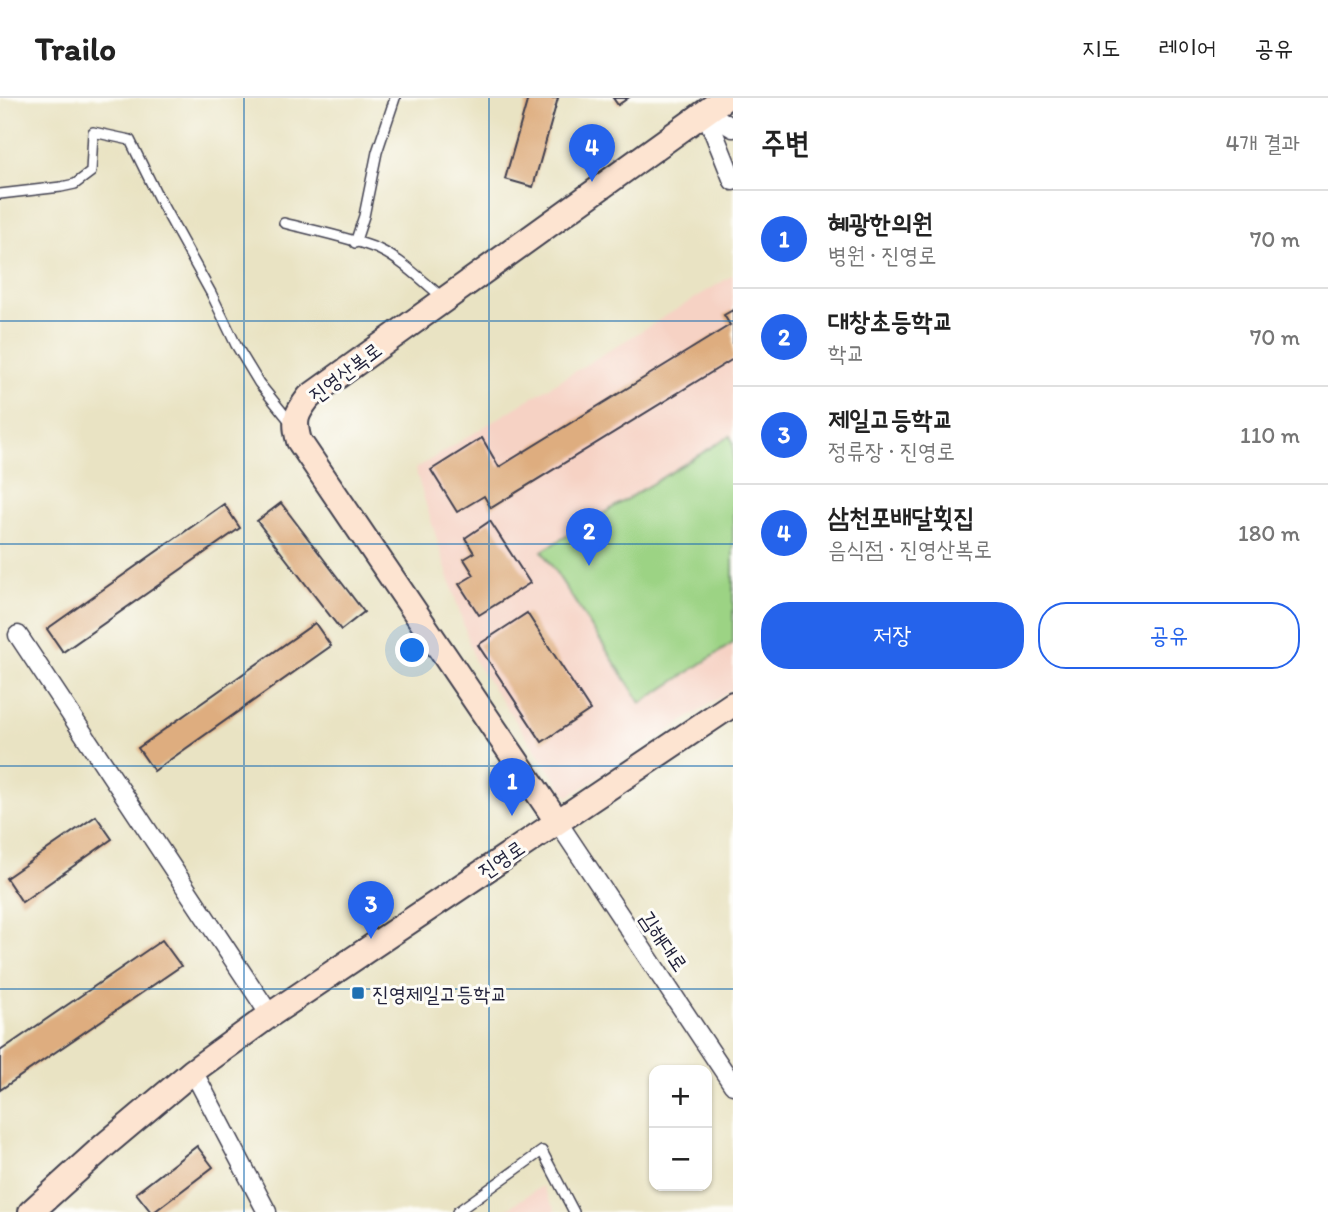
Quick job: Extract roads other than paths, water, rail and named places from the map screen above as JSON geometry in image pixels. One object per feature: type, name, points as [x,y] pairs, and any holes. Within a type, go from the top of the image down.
[{"type":"main road","name":"진영산복로","points":[[557,821],[299,442],[295,428],[298,412],[309,397],[709,102]]},
{"type":"main road","name":"진영로","points":[[31,1212],[193,1071],[270,1015],[733,704]]},
{"type":"street","points":[[709,102],[733,128]]},
{"type":"street","points":[[709,102],[733,181]]},
{"type":"street","points":[[18,635],[270,1015]]},
{"type":"street","name":"김해대로","points":[[557,821],[733,1085]]},
{"type":"street","points":[[193,1071],[267,1212]]},
{"type":"lane","points":[[355,243],[364,216],[377,152],[395,98]]},
{"type":"lane","points":[[0,194],[75,184],[91,172],[93,132],[130,140],[236,345],[259,383],[295,428]]},
{"type":"lane","points":[[284,223],[379,250],[396,260],[444,299]]},
{"type":"lane","points":[[457,1212],[542,1151],[574,1212]]},
{"type":"place","name":"삼천포배달횟집","points":[[592,182]]},
{"type":"place","name":"대창초등학교","points":[[589,566]]},
{"type":"place","name":"혜광한의원","points":[[512,816]]},
{"type":"place","name":"제일고등학교","points":[[371,939]]},
{"type":"place","name":"진영제일고등학교","points":[[358,993]]}]
